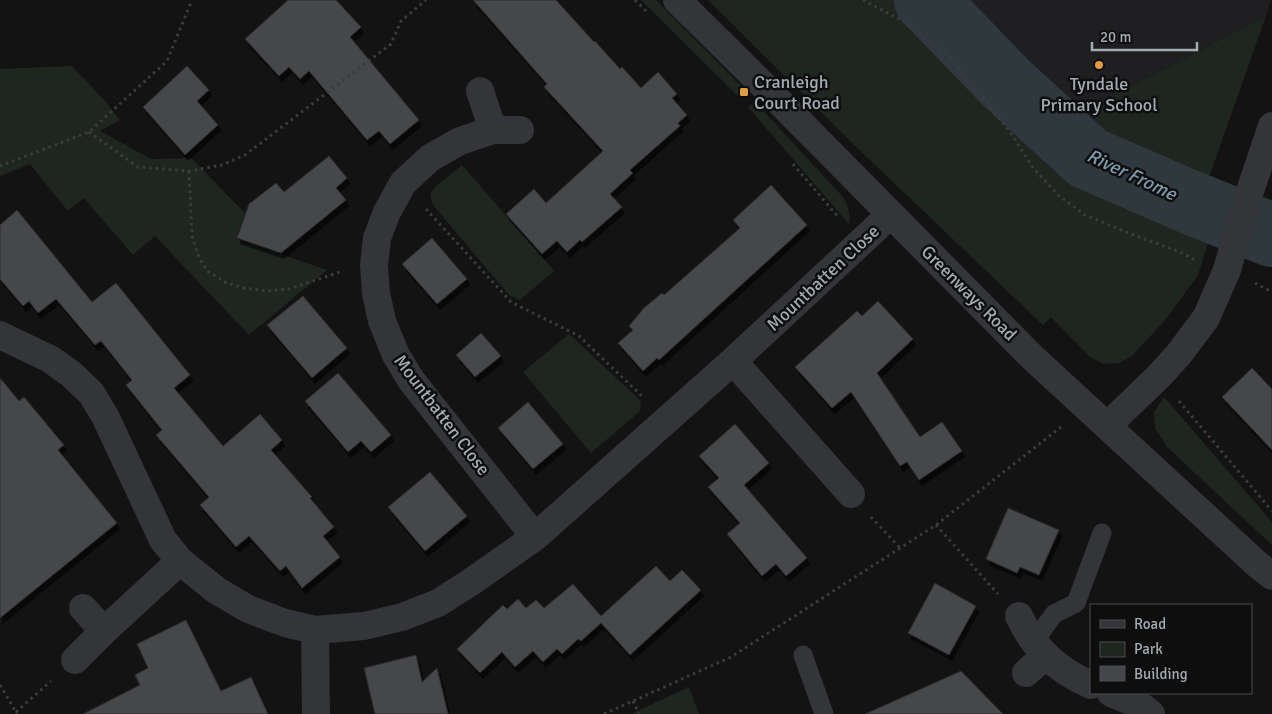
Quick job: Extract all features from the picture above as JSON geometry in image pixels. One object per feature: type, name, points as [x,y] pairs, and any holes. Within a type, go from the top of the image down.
[{"type":"street","name":"Greenways Road","points":[[677,0],[1032,357],[1272,576]]},
{"type":"street","points":[[480,90],[493,130]]},
{"type":"street","points":[[1107,426],[1159,376],[1179,354],[1206,318],[1228,266],[1246,200],[1272,126]]},
{"type":"street","name":"Mountbatten Close","points":[[520,130],[493,130],[460,141],[430,158],[403,183],[387,212],[377,238],[374,266],[376,293],[382,321],[396,355],[411,380],[535,537]]},
{"type":"street","name":"Mountbatten Close","points":[[0,335],[50,359],[71,374],[91,393],[105,416],[163,540],[180,561],[216,590],[248,609],[285,623],[315,630],[364,626],[402,617],[438,603],[535,537],[733,361],[890,214]]},
{"type":"street","points":[[733,361],[851,494]]},
{"type":"street","points":[[75,660],[180,561]]},
{"type":"street","points":[[83,608],[104,631]]},
{"type":"street","points":[[1018,616],[1035,657],[1062,669],[1081,681],[1090,684]]},
{"type":"street","points":[[315,630],[316,714]]},
{"type":"street","points":[[1113,694],[1140,705],[1151,714]]},
{"type":"lane","points":[[1035,657],[1054,614],[1076,603],[1102,533]]},
{"type":"lane","points":[[803,655],[824,714]]},
{"type":"path","points":[[0,166],[89,132],[166,61],[192,0]]},
{"type":"path","points":[[89,132],[138,166],[189,171],[222,165],[245,156],[391,44],[401,21],[426,0]]},
{"type":"path","points":[[864,0],[903,21],[949,56],[1008,128],[1034,169],[1058,195],[1085,215],[1180,252],[1228,266]]},
{"type":"path","points":[[189,171],[192,236],[198,256],[207,271],[227,283],[244,288],[267,291],[289,290],[343,271],[374,266]]},
{"type":"path","points":[[403,183],[511,302],[580,336],[668,420]]},
{"type":"path","points":[[1159,376],[1272,511]]},
{"type":"path","points":[[604,714],[731,657],[901,549],[936,525],[1087,407]]},
{"type":"path","points":[[851,494],[901,549]]},
{"type":"path","points":[[936,525],[1018,616]]},
{"type":"path","points":[[0,685],[17,713],[75,660]]},
{"type":"path","points":[[633,701],[639,714]]},
{"type":"shaded area","name":"Tyndale Primary School","points":[[962,0],[1271,0],[1266,16],[1077,114]]},
{"type":"green space","points":[[641,0],[656,0],[746,91],[738,96]]},
{"type":"green space","points":[[708,0],[962,0],[1077,114],[1266,16],[1190,231],[1210,237],[1198,275],[1166,319],[1133,355],[1119,363],[1104,364],[1090,357],[1051,317],[1043,325],[851,142]]},
{"type":"green space","points":[[72,66],[120,120],[100,131],[151,159],[191,158],[245,213],[236,239],[327,270],[249,335],[155,236],[133,255],[84,198],[68,211],[30,164],[0,176],[0,69]]},
{"type":"green space","points":[[755,102],[843,197],[849,210],[849,224],[748,107]]},
{"type":"green space","points":[[462,165],[554,271],[520,300],[509,295],[433,205],[430,194],[436,186]]},
{"type":"green space","points":[[569,334],[641,401],[640,411],[591,453],[523,372]]},
{"type":"green space","points":[[1164,397],[1272,522],[1272,545],[1167,447],[1155,428],[1154,412]]},
{"type":"green space","points":[[689,687],[699,714],[633,713]]},
{"type":"building","points":[[288,0],[336,0],[361,27],[350,37],[419,120],[390,144],[379,131],[367,140],[309,71],[300,79],[289,67],[279,76],[245,39]]},
{"type":"building","points":[[473,0],[556,0],[620,69],[622,67],[641,88],[658,72],[677,94],[672,98],[687,115],[678,123],[680,126],[630,170],[633,173],[610,194],[622,207],[582,242],[580,240],[567,252],[557,241],[542,254],[506,214],[534,189],[546,203],[603,151],[544,87],[547,84]]},
{"type":"building","points":[[187,66],[209,90],[197,101],[218,125],[185,155],[143,107]]},
{"type":"building","points":[[329,156],[347,178],[336,188],[346,200],[281,253],[237,238],[249,204],[276,183],[284,192]]},
{"type":"building","points":[[771,185],[807,225],[659,360],[657,358],[643,371],[618,343],[633,330],[629,326],[644,308],[662,293],[664,295],[740,228],[733,220]]},
{"type":"building","points":[[17,210],[92,302],[116,283],[190,375],[174,388],[223,446],[260,414],[282,440],[271,450],[312,497],[310,498],[334,527],[323,536],[340,557],[302,588],[286,566],[280,571],[249,536],[236,547],[200,505],[209,497],[156,435],[162,430],[126,385],[132,380],[101,341],[95,345],[56,299],[38,313],[29,301],[23,306],[0,279],[0,225]]},
{"type":"building","points":[[432,238],[467,279],[437,304],[402,264]]},
{"type":"building","points":[[303,296],[347,348],[312,378],[267,325]]},
{"type":"building","points":[[878,301],[913,339],[877,373],[920,437],[942,422],[962,451],[919,480],[907,462],[900,466],[851,392],[832,408],[795,367],[857,311],[862,316]]},
{"type":"building","points":[[481,333],[501,356],[475,377],[456,355]]},
{"type":"building","points":[[1252,368],[1272,389],[1272,450],[1222,397]]},
{"type":"building","points":[[338,373],[391,435],[371,452],[361,441],[348,452],[305,401]]},
{"type":"building","points":[[0,378],[19,401],[24,397],[64,445],[58,450],[117,523],[0,618]]},
{"type":"building","points":[[528,402],[563,444],[533,469],[498,428]]},
{"type":"building","points":[[735,424],[769,463],[744,485],[807,558],[786,576],[776,564],[762,576],[727,534],[740,523],[708,487],[719,478],[699,456]]},
{"type":"building","points":[[430,472],[467,516],[425,551],[388,507]]},
{"type":"building","points":[[1008,508],[1059,530],[1039,575],[1020,567],[1017,573],[986,559]]},
{"type":"building","points":[[656,566],[670,581],[682,570],[701,590],[630,655],[601,623],[581,641],[578,639],[562,654],[557,649],[543,662],[533,651],[515,667],[502,652],[480,673],[457,649],[503,605],[507,609],[518,599],[526,608],[536,600],[544,608],[573,584],[601,616]]},
{"type":"building","points":[[935,583],[976,606],[949,655],[908,633]]},
{"type":"building","points":[[186,620],[221,691],[251,677],[268,714],[83,714],[140,685],[135,675],[148,668],[137,644]]},
{"type":"building","points":[[416,655],[422,682],[437,668],[448,714],[375,714],[364,668]]},
{"type":"building","points":[[961,671],[1003,714],[865,714]]},
{"type":"waterway","name":"River Frome","points":[[926,0],[1005,82],[1088,158],[1272,235]]},
{"type":"place","name":"Tyndale Primary School","points":[[1099,65]]},
{"type":"place","name":"Cranleigh Court Road","points":[[744,92]]}]
